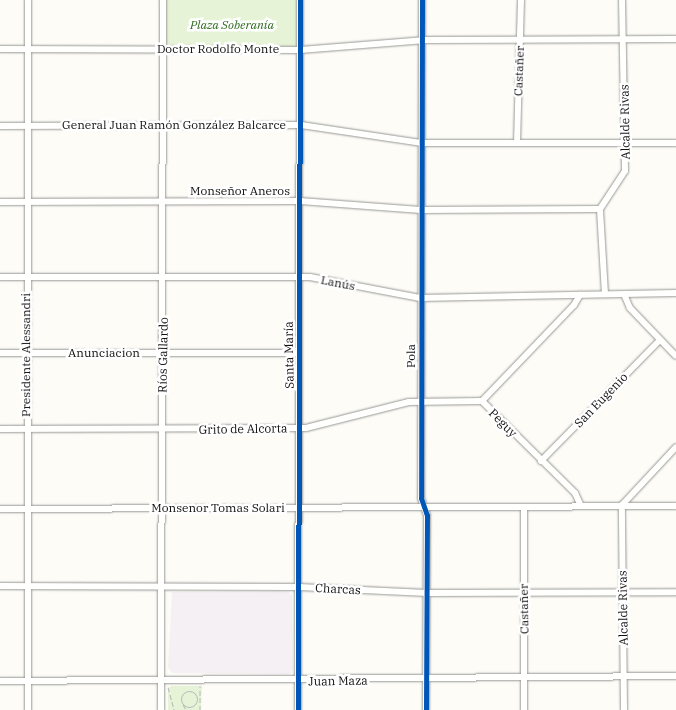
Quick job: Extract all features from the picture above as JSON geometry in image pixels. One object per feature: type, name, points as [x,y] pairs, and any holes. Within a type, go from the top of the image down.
[{"type":"street","name":"Presidente Alessandri","points":[[28,0],[26,277],[28,710]]},
{"type":"street","name":"Ríos Gallardo","points":[[161,710],[164,681],[162,587],[163,0]]},
{"type":"street","name":"Santa María","points":[[298,710],[301,507],[298,353],[300,0]]},
{"type":"street","name":"Pola","points":[[422,0],[420,298],[427,593],[426,710]]},
{"type":"street","name":"Castañer","points":[[517,143],[521,0]]},
{"type":"street","name":"Alcalde Rivas","points":[[600,209],[625,175],[622,0]]},
{"type":"street","name":"Doctor Rodolfo Monte","points":[[0,49],[300,50],[423,40],[676,39]]},
{"type":"street","name":"General Juan Ramón González Balcarce","points":[[0,126],[300,125],[421,143],[676,142]]},
{"type":"street","name":"Monseñor Aneros","points":[[0,202],[300,201],[421,210],[600,209]]},
{"type":"street","points":[[600,209],[605,294]]},
{"type":"street","name":"Lanús","points":[[0,278],[298,277],[420,298],[676,293]]},
{"type":"street","points":[[624,294],[630,308],[676,356]]},
{"type":"street","name":"Peguy","points":[[580,295],[574,305],[482,401],[575,493],[581,506]]},
{"type":"street","name":"San Eugenio","points":[[541,461],[660,340]]},
{"type":"street","name":"Anunciacion","points":[[0,353],[298,353]]},
{"type":"street","name":"Grito de Alcorta","points":[[0,429],[162,430],[299,428],[421,400],[482,401]]},
{"type":"street","points":[[622,506],[676,447]]},
{"type":"street","name":"Alcalde Rivas","points":[[622,506],[624,710]]},
{"type":"street","name":"Monsenor Tomas Solari","points":[[0,509],[676,506]]},
{"type":"street","name":"Castañer","points":[[524,508],[524,710]]},
{"type":"street","name":"Charcas","points":[[0,586],[299,587],[427,593],[676,592]]},
{"type":"street","name":"Juan Maza","points":[[0,681],[298,682],[676,676]]},
{"type":"path","points":[[164,681],[174,710]]},
{"type":"path","points":[[200,681],[200,710]]},
{"type":"path","points":[[183,703],[190,707],[194,705],[196,695],[193,692],[185,692],[183,703],[186,710]]},
{"type":"shaded area","points":[[288,591],[292,596],[293,670],[290,674],[172,673],[168,667],[172,592]]},
{"type":"green space","name":"Plaza Soberanía","points":[[163,0],[300,0],[300,50],[164,49]]},
{"type":"green space","points":[[171,686],[202,686],[201,710],[168,710],[168,690]]},
{"type":"cycle path","points":[[298,710],[300,0]]},
{"type":"cycle path","points":[[422,0],[421,498],[427,515],[426,710]]}]
